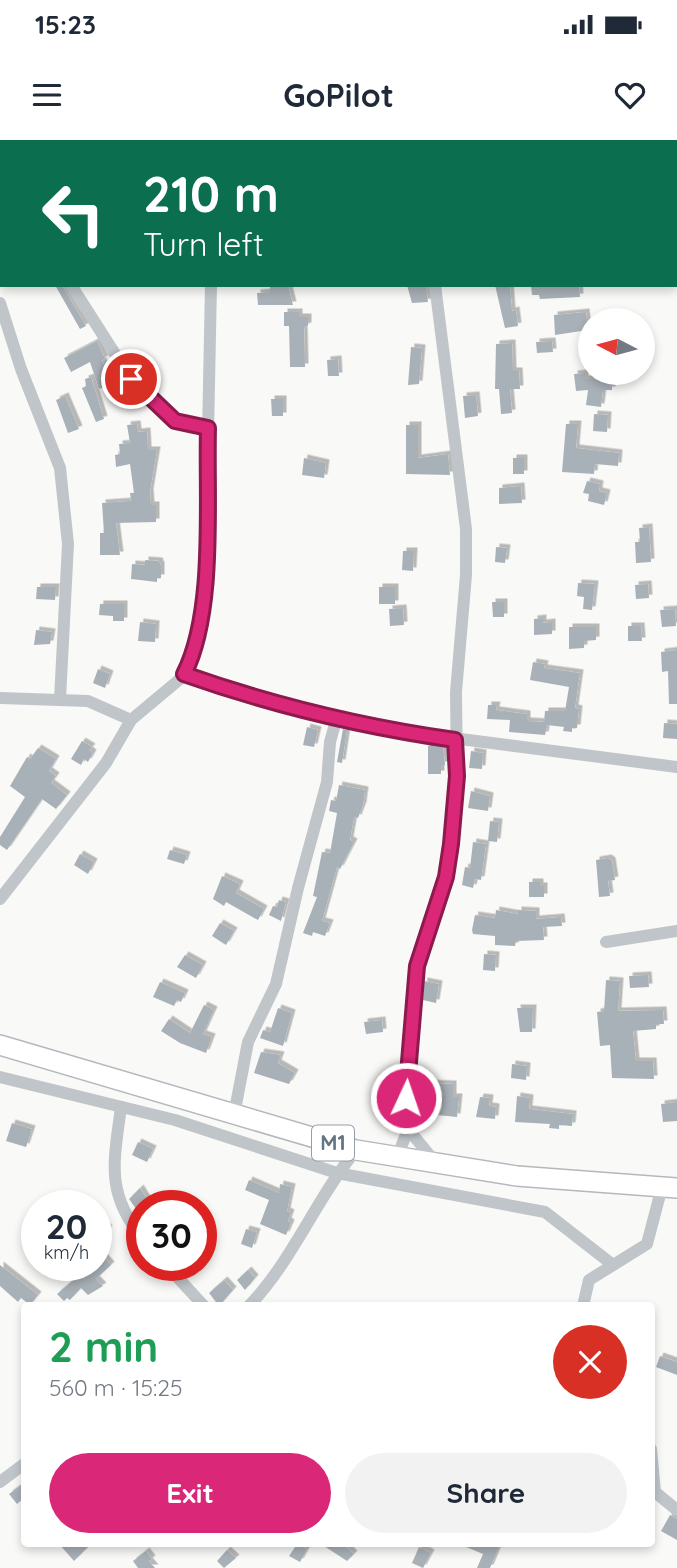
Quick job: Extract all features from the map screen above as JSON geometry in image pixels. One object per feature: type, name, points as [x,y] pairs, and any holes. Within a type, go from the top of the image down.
[{"type":"highway","name":"M1","points":[[0,1045],[356,1150],[517,1176],[670,1187]]},
{"type":"street","points":[[72,287],[131,379],[175,421],[208,428]]},
{"type":"street","points":[[0,899],[106,762],[131,720],[184,674],[191,660],[205,583],[211,287]]},
{"type":"street","points":[[397,1158],[408,1129],[407,1074],[417,966],[446,877],[457,776],[455,740],[466,575],[466,530],[436,287]]},
{"type":"street","points":[[0,303],[21,369],[60,468],[68,544],[60,699]]},
{"type":"street","points":[[184,674],[258,700],[383,729],[677,767]]},
{"type":"street","points":[[0,698],[60,699],[100,704],[131,720]]},
{"type":"street","points":[[234,1115],[248,1042],[276,984],[298,888],[327,782],[330,743],[337,717]]},
{"type":"street","points":[[606,942],[677,931]]},
{"type":"street","points":[[0,1077],[175,1121],[337,1173],[545,1212],[613,1265]]},
{"type":"street","points":[[121,1107],[112,1176],[118,1199],[126,1212]]},
{"type":"street","points":[[408,1129],[436,1163]]},
{"type":"street","points":[[252,1302],[288,1255],[337,1173],[356,1150]]},
{"type":"street","points":[[584,1302],[589,1280],[647,1244],[670,1187]]},
{"type":"street","points":[[181,1281],[200,1302]]},
{"type":"street","points":[[0,1482],[21,1466]]},
{"type":"street","points":[[655,1492],[677,1510]]},
{"type":"building","points":[[56,287],[63,287],[86,326],[80,329]]},
{"type":"building","points":[[270,287],[288,287],[293,305],[258,305],[257,293],[270,292]]},
{"type":"building","points":[[408,287],[426,287],[428,302],[412,303]]},
{"type":"building","points":[[495,287],[510,287],[512,311],[516,310],[518,326],[505,328]]},
{"type":"building","points":[[531,287],[579,287],[580,297],[540,299],[539,295],[532,295]]},
{"type":"building","points":[[284,312],[299,312],[299,317],[308,317],[308,326],[304,327],[305,367],[290,367],[289,326],[284,326]]},
{"type":"building","points":[[578,313],[578,332],[555,335],[554,315]]},
{"type":"building","points":[[97,341],[112,384],[99,389],[90,362],[71,372],[64,358]]},
{"type":"building","points":[[552,341],[553,352],[537,353],[536,342]]},
{"type":"building","points":[[512,343],[513,371],[519,371],[520,389],[510,389],[512,413],[501,414],[499,389],[495,389],[496,344]]},
{"type":"building","points":[[411,347],[422,348],[419,384],[408,385]]},
{"type":"building","points":[[338,359],[339,376],[328,376],[327,360]]},
{"type":"building","points":[[574,374],[578,374],[578,385],[612,385],[612,390],[603,390],[601,407],[586,405],[588,390],[576,391]]},
{"type":"building","points":[[91,377],[104,419],[96,422],[82,388],[86,386],[85,379]]},
{"type":"building","points":[[476,395],[478,416],[465,418],[463,396]]},
{"type":"building","points":[[65,396],[79,429],[68,433],[56,400]]},
{"type":"building","points":[[271,399],[283,399],[283,416],[272,416]]},
{"type":"building","points":[[594,414],[608,415],[607,432],[593,431]]},
{"type":"building","points":[[137,424],[138,432],[147,431],[148,450],[157,450],[150,492],[151,505],[156,505],[156,522],[116,523],[120,555],[100,555],[100,533],[104,533],[102,503],[131,501],[130,493],[134,493],[130,464],[116,467],[115,455],[120,454],[119,444],[130,443],[127,425]]},
{"type":"building","points":[[566,424],[578,424],[576,448],[619,453],[618,466],[595,464],[594,474],[562,472]]},
{"type":"building","points":[[406,425],[418,425],[418,458],[448,454],[450,475],[406,474]]},
{"type":"building","points":[[304,458],[326,463],[324,478],[302,475]]},
{"type":"building","points":[[513,458],[524,458],[524,474],[513,474]]},
{"type":"building","points":[[587,481],[600,484],[599,491],[607,493],[604,505],[588,501],[589,494],[583,493]]},
{"type":"building","points":[[521,486],[522,503],[499,504],[499,488]]},
{"type":"building","points":[[649,527],[651,562],[636,563],[635,542],[640,542],[639,528]]},
{"type":"building","points":[[496,547],[507,548],[505,563],[495,562]]},
{"type":"building","points":[[403,551],[414,551],[413,571],[402,570]]},
{"type":"building","points":[[145,560],[159,561],[161,578],[157,578],[157,582],[131,579],[132,564],[145,565]]},
{"type":"building","points":[[578,583],[595,584],[592,610],[583,609],[584,597],[577,596]]},
{"type":"building","points":[[648,584],[649,598],[636,599],[635,585]]},
{"type":"building","points":[[37,587],[56,587],[55,600],[36,599]]},
{"type":"building","points":[[379,587],[395,587],[395,604],[379,604]]},
{"type":"building","points":[[492,602],[504,602],[504,617],[493,617]]},
{"type":"building","points":[[100,604],[124,604],[124,621],[113,621],[113,616],[99,615]]},
{"type":"building","points":[[403,608],[404,625],[390,626],[389,609]]},
{"type":"building","points":[[675,609],[676,626],[662,627],[660,610]]},
{"type":"building","points":[[543,618],[543,623],[552,622],[552,634],[534,635],[534,619]]},
{"type":"building","points":[[140,622],[156,624],[155,642],[138,641]]},
{"type":"building","points":[[628,626],[641,626],[642,641],[628,641]]},
{"type":"building","points":[[569,627],[596,627],[596,640],[584,641],[584,648],[569,649]]},
{"type":"building","points":[[36,630],[52,632],[50,644],[34,645]]},
{"type":"building","points":[[677,650],[677,704],[669,704],[668,671],[662,672],[661,652]]},
{"type":"building","points":[[533,662],[545,664],[544,668],[580,673],[575,708],[579,709],[577,728],[572,728],[572,732],[563,731],[564,727],[547,725],[545,735],[509,732],[510,720],[487,719],[488,705],[497,705],[496,710],[527,714],[527,721],[544,722],[545,711],[565,711],[569,687],[530,680]]},
{"type":"building","points":[[98,669],[110,674],[105,688],[93,683]]},
{"type":"building","points":[[664,723],[677,724],[677,739],[663,738]]},
{"type":"building","points":[[307,727],[318,730],[314,747],[303,745]]},
{"type":"building","points":[[343,729],[347,730],[342,763],[337,762]]},
{"type":"building","points":[[82,741],[92,747],[89,750],[93,753],[88,762],[84,759],[81,765],[71,759]]},
{"type":"building","points":[[428,746],[443,746],[445,765],[441,765],[441,774],[428,774]]},
{"type":"building","points":[[38,748],[56,759],[49,771],[56,776],[51,783],[67,795],[56,809],[42,799],[7,850],[0,845],[0,837],[25,797],[10,786],[27,757],[30,759]]},
{"type":"building","points":[[471,751],[483,753],[482,769],[469,768]]},
{"type":"building","points":[[339,785],[365,790],[363,805],[358,818],[354,817],[350,840],[354,842],[340,869],[337,867],[322,921],[330,923],[325,936],[313,932],[312,936],[303,933],[317,897],[313,896],[322,852],[330,853],[337,813],[329,811],[331,800],[336,801]]},
{"type":"building","points":[[471,791],[490,796],[488,811],[468,808]]},
{"type":"building","points":[[490,821],[499,822],[497,842],[488,841]]},
{"type":"building","points":[[473,842],[486,844],[481,880],[475,879],[473,888],[462,885],[465,867],[470,868]]},
{"type":"building","points":[[170,850],[187,855],[184,864],[167,859]]},
{"type":"building","points":[[80,854],[94,862],[88,874],[74,865]]},
{"type":"building","points":[[608,858],[612,861],[615,880],[608,881],[610,896],[599,897],[596,860]]},
{"type":"building","points":[[222,876],[240,884],[236,893],[264,909],[258,920],[226,902],[224,906],[213,899]]},
{"type":"building","points":[[529,882],[540,882],[540,886],[544,886],[544,897],[529,897]]},
{"type":"building","points":[[279,900],[286,902],[281,921],[269,915],[273,906],[277,907]]},
{"type":"building","points":[[496,910],[518,914],[518,910],[536,911],[536,919],[561,917],[562,926],[543,927],[544,940],[516,941],[515,946],[495,945],[495,936],[473,934],[472,930],[475,915],[495,918]]},
{"type":"building","points":[[220,923],[234,931],[226,945],[212,936]]},
{"type":"building","points":[[484,954],[496,955],[495,971],[483,970]]},
{"type":"building","points":[[185,955],[203,965],[196,978],[177,967]]},
{"type":"building","points":[[648,975],[649,987],[630,988],[629,976]]},
{"type":"building","points":[[606,980],[620,981],[618,1011],[663,1010],[664,1024],[656,1024],[656,1029],[633,1031],[636,1061],[653,1061],[654,1079],[612,1078],[610,1045],[600,1046],[597,1012],[604,1011]]},
{"type":"building","points":[[424,981],[439,984],[436,1003],[423,1000]]},
{"type":"building","points":[[160,982],[185,993],[181,1002],[177,1000],[174,1006],[153,997]]},
{"type":"building","points":[[204,1005],[214,1010],[203,1034],[212,1037],[206,1053],[180,1043],[161,1031],[169,1019],[190,1033]]},
{"type":"building","points":[[278,1008],[292,1013],[283,1046],[260,1038],[263,1030],[270,1032]]},
{"type":"building","points":[[517,1008],[533,1008],[532,1032],[520,1032]]},
{"type":"building","points":[[382,1020],[383,1032],[366,1034],[364,1022]]},
{"type":"building","points":[[261,1052],[281,1055],[278,1063],[295,1073],[289,1084],[254,1073]]},
{"type":"building","points":[[512,1064],[527,1066],[526,1080],[511,1078]]},
{"type":"building","points":[[421,1083],[453,1084],[453,1097],[459,1097],[457,1117],[417,1113]]},
{"type":"building","points":[[517,1096],[530,1098],[529,1109],[573,1114],[572,1126],[559,1125],[559,1129],[549,1128],[550,1124],[515,1122]]},
{"type":"building","points":[[480,1097],[490,1098],[489,1106],[496,1107],[495,1119],[476,1117]]},
{"type":"building","points":[[677,1102],[677,1121],[663,1122],[661,1104]]},
{"type":"building","points":[[12,1123],[32,1129],[26,1147],[6,1141]]},
{"type":"building","points":[[138,1142],[153,1149],[147,1162],[132,1155]]},
{"type":"building","points":[[249,1180],[279,1193],[280,1184],[292,1187],[287,1211],[291,1213],[288,1221],[291,1223],[286,1235],[260,1224],[269,1200],[245,1190]]},
{"type":"building","points":[[246,1229],[257,1232],[252,1248],[241,1244]]},
{"type":"building","points":[[0,1265],[38,1295],[32,1302],[21,1298],[18,1302],[0,1286]]},
{"type":"building","points":[[248,1270],[255,1278],[245,1290],[237,1280]]},
{"type":"building","points":[[224,1280],[233,1290],[222,1302],[216,1302],[209,1293]]},
{"type":"building","points":[[72,1281],[98,1281],[103,1286],[88,1295],[81,1288],[70,1300],[67,1298],[64,1301],[57,1294]]},
{"type":"building","points":[[660,1356],[677,1362],[677,1375],[656,1367]]},
{"type":"building","points":[[21,1485],[21,1501],[17,1504],[9,1494]]},
{"type":"building","points":[[670,1515],[677,1519],[677,1540],[661,1531]]},
{"type":"building","points":[[62,1547],[88,1547],[74,1561]]},
{"type":"building","points":[[295,1547],[307,1549],[300,1562],[289,1556]]},
{"type":"building","points":[[326,1547],[346,1547],[354,1554],[347,1561]]},
{"type":"building","points":[[419,1547],[431,1553],[423,1568],[412,1563]]},
{"type":"building","points":[[466,1547],[499,1547],[490,1568],[477,1568],[483,1554]]},
{"type":"building","points":[[227,1550],[236,1558],[224,1568],[217,1561]]},
{"type":"building","points":[[146,1551],[155,1568],[138,1568],[133,1561]]},
{"type":"route","points":[[131,379],[175,421],[208,428],[205,583],[191,660],[184,674],[258,700],[383,729],[455,740],[457,776],[453,830],[446,877],[417,966],[406,1098]]}]
